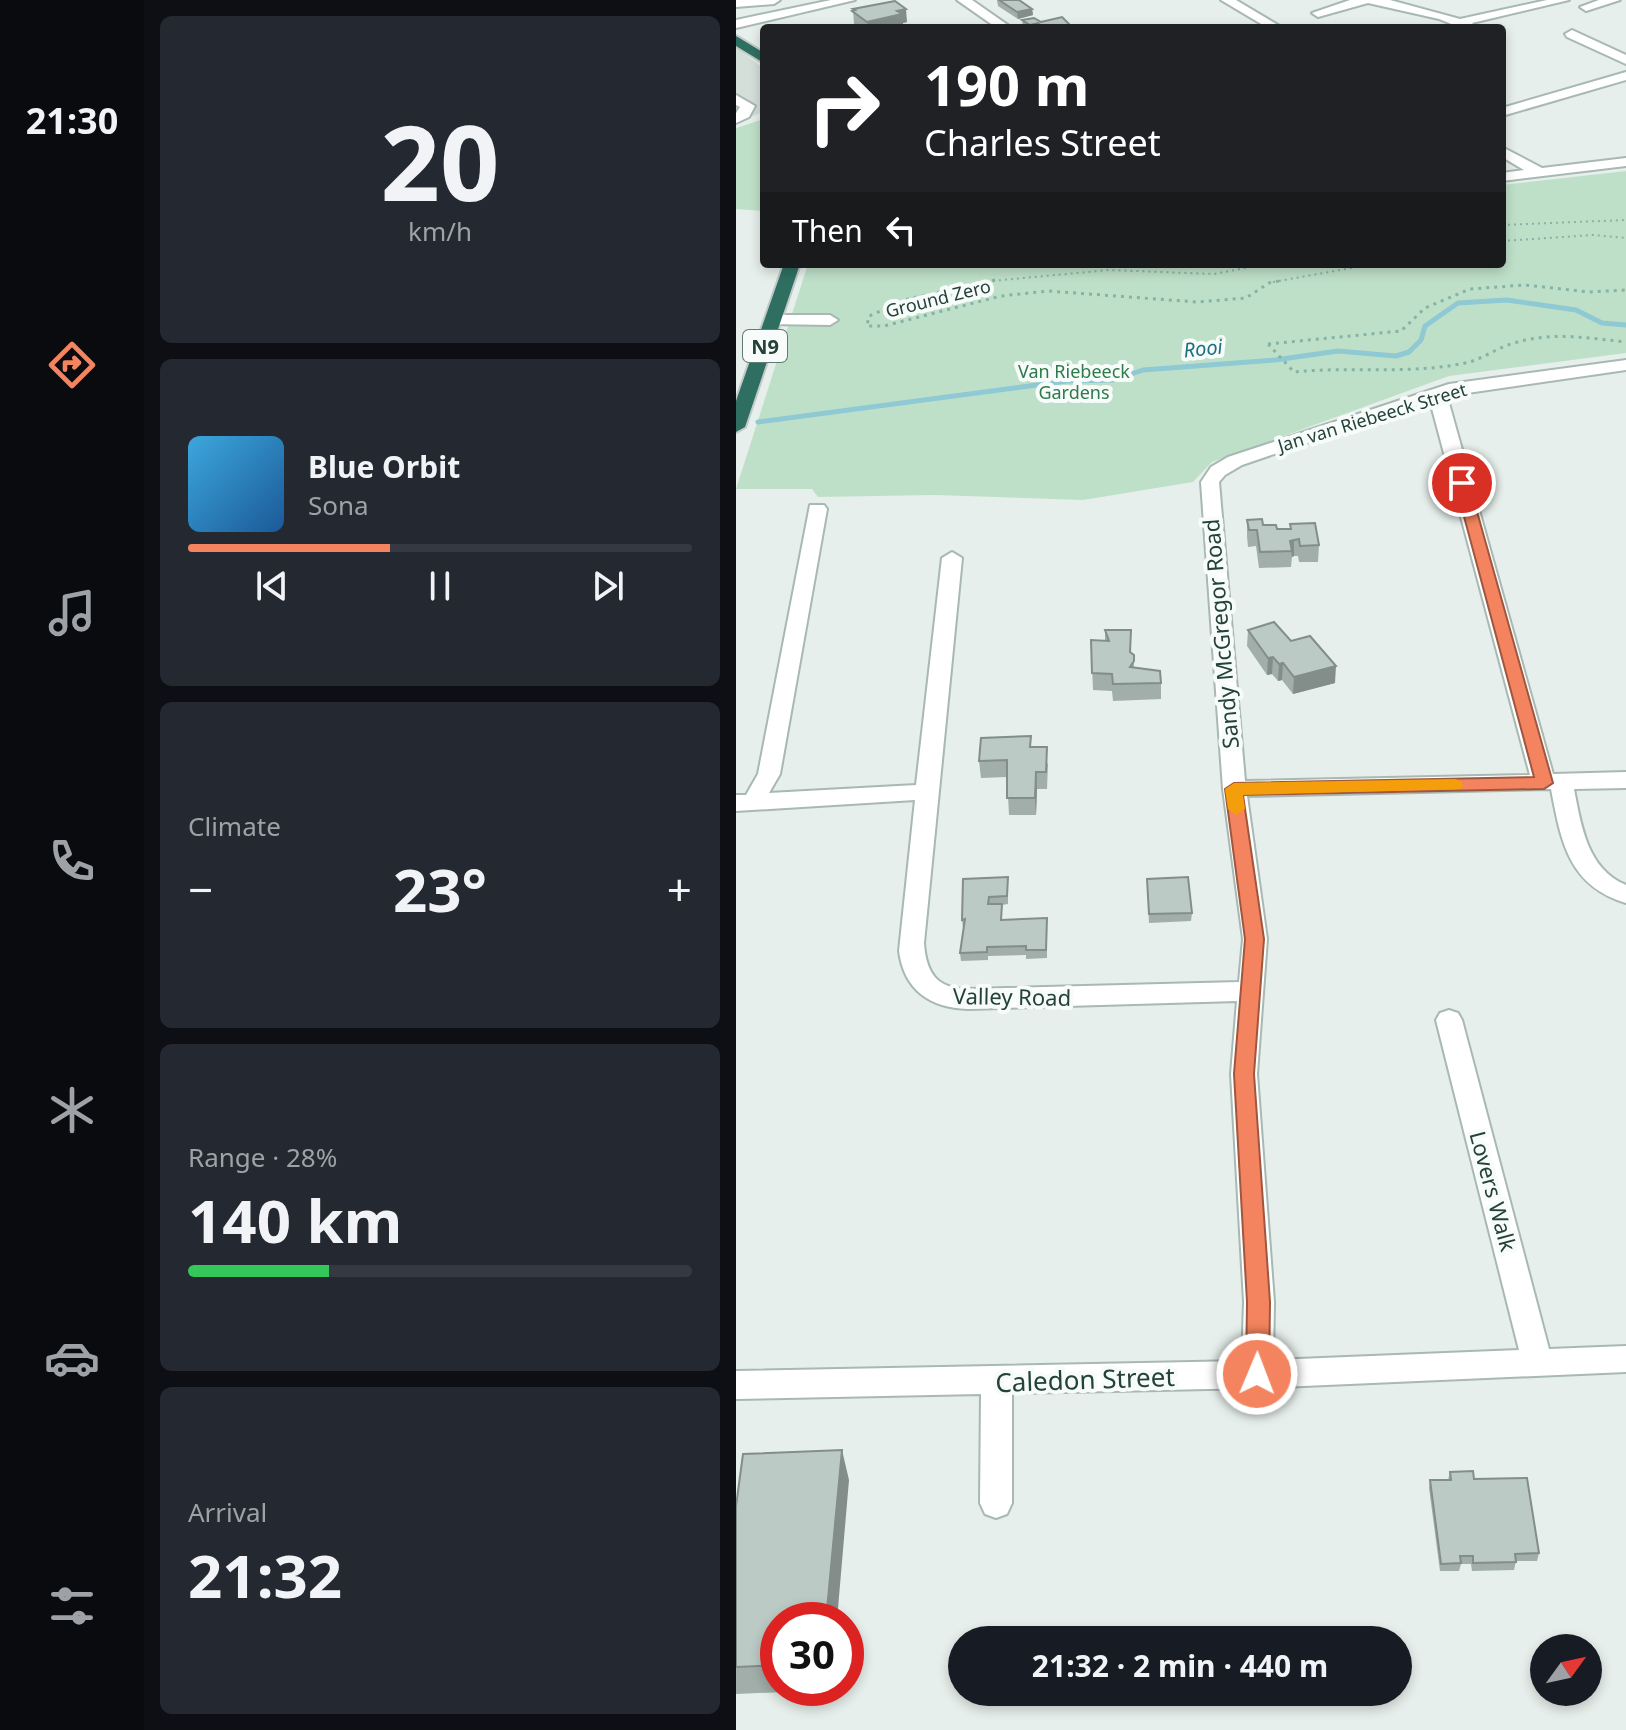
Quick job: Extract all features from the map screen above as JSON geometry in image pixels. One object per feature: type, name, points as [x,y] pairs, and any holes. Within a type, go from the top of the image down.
[{"type":"highway","points":[[736,27],[760,41]]},
{"type":"highway","points":[[736,40],[760,56]]},
{"type":"highway","name":"N9","points":[[736,427],[791,268]]},
{"type":"street","points":[[736,3],[774,0]]},
{"type":"street","points":[[736,27],[844,0]]},
{"type":"street","points":[[963,0],[1000,24]]},
{"type":"street","points":[[1227,0],[1270,24]]},
{"type":"street","points":[[1318,13],[1364,0]]},
{"type":"street","points":[[1373,0],[1464,24]]},
{"type":"street","points":[[1480,24],[1523,15],[1535,7],[1563,0]]},
{"type":"street","points":[[1586,7],[1614,0]]},
{"type":"street","points":[[1431,13],[1455,7]]},
{"type":"street","points":[[1535,7],[1564,18]]},
{"type":"street","points":[[1572,34],[1626,60]]},
{"type":"street","points":[[1506,111],[1626,76]]},
{"type":"street","points":[[736,99],[760,102]]},
{"type":"street","points":[[736,99],[748,106],[742,115]]},
{"type":"street","points":[[742,115],[760,104]]},
{"type":"street","points":[[1506,153],[1539,172]]},
{"type":"street","points":[[1506,176],[1626,162]]},
{"type":"street","points":[[774,320],[830,320]]},
{"type":"street","name":"Jan van Riebeeck Street","points":[[1218,471],[1249,456],[1437,393],[1626,365]]},
{"type":"street","points":[[1437,393],[1553,783],[1581,860],[1597,881],[1626,894]]},
{"type":"street","name":"Sandy McGregor Road","points":[[1218,471],[1208,489],[1234,789],[1255,939],[1244,1074],[1259,1302],[1257,1374]]},
{"type":"street","points":[[744,802],[769,774],[817,509]]},
{"type":"street","name":"Valley Road","points":[[952,558],[912,962],[917,974],[935,992],[948,997],[1032,999],[1250,991]]},
{"type":"street","points":[[1234,789],[1626,780]]},
{"type":"street","points":[[744,802],[927,792]]},
{"type":"street","name":"Lovers Walk","points":[[1449,1020],[1537,1362]]},
{"type":"street","name":"Caledon Street","points":[[736,1385],[1257,1374],[1626,1359]]},
{"type":"street","points":[[996,1503],[997,1381]]},
{"type":"path","points":[[1506,225],[1626,220]]},
{"type":"path","points":[[1506,241],[1593,235],[1626,238]]},
{"type":"path","name":"Ground Zero","points":[[1245,268],[1214,274],[1109,270],[962,285],[908,299],[869,316],[867,326],[921,319],[1001,296],[1048,291],[1197,302],[1246,298],[1269,283],[1352,268]]},
{"type":"path","points":[[1626,290],[1589,292],[1525,285],[1470,289],[1425,308],[1401,331],[1268,344],[1294,372],[1332,368],[1355,371],[1427,368],[1468,363],[1511,344],[1550,335],[1626,342]]},
{"type":"shaded area","points":[[736,47],[760,66],[760,113],[736,124]]},
{"type":"green space","points":[[760,120],[760,211],[736,209],[736,128]]},
{"type":"green space","name":"Van Riebeeck Gardens","points":[[1626,171],[1626,353],[1449,376],[1212,462],[1193,482],[1083,500],[934,495],[818,497],[812,489],[736,489],[807,268],[1506,268],[1506,185]]},
{"type":"building","points":[[999,0],[1019,0],[1032,9],[1017,12]]},
{"type":"building","points":[[895,1],[906,9],[897,11],[902,14],[867,22],[852,11],[853,9]]},
{"type":"building","points":[[1062,17],[1069,24],[1028,24],[1022,20],[1034,18],[1041,22]]},
{"type":"building","points":[[1262,519],[1263,525],[1276,525],[1277,529],[1291,529],[1290,524],[1315,523],[1319,545],[1300,546],[1299,539],[1290,541],[1292,551],[1260,552],[1257,530],[1249,530],[1247,520]]},
{"type":"building","points":[[1274,622],[1291,641],[1310,636],[1336,666],[1294,677],[1283,663],[1279,664],[1273,657],[1268,658],[1248,630]]},
{"type":"building","points":[[1105,630],[1131,630],[1130,652],[1134,655],[1134,661],[1130,667],[1160,671],[1161,683],[1113,684],[1112,674],[1092,673],[1091,640],[1109,641]]},
{"type":"building","points":[[1031,736],[1030,747],[1047,747],[1046,772],[1036,772],[1035,798],[1007,798],[1007,760],[979,761],[981,738]]},
{"type":"building","points":[[1008,877],[1007,896],[989,897],[988,904],[1002,904],[1001,920],[1047,918],[1046,950],[1026,950],[1026,946],[987,947],[987,952],[960,953],[965,919],[962,920],[963,879]]},
{"type":"building","points":[[1188,877],[1192,913],[1149,914],[1147,879]]},
{"type":"building","points":[[842,1450],[828,1602],[760,1602],[760,1666],[736,1667],[736,1506],[743,1454]]},
{"type":"building","points":[[1473,1471],[1474,1479],[1527,1478],[1539,1553],[1515,1554],[1516,1562],[1473,1563],[1473,1556],[1460,1556],[1461,1563],[1441,1564],[1430,1480],[1451,1480],[1450,1472]]},
{"type":"waterway","name":"Rooi","points":[[758,422],[1067,381],[1114,380],[1143,370],[1275,360],[1338,351],[1396,356],[1409,352],[1421,340],[1425,326],[1458,303],[1507,300],[1576,310],[1602,323],[1626,325]]},
{"type":"slow traffic","points":[[1236,809],[1234,789],[1455,785]]},
{"type":"route","points":[[1257,1374],[1259,1302],[1244,1074],[1255,939],[1234,789],[1544,783],[1462,483]]}]
